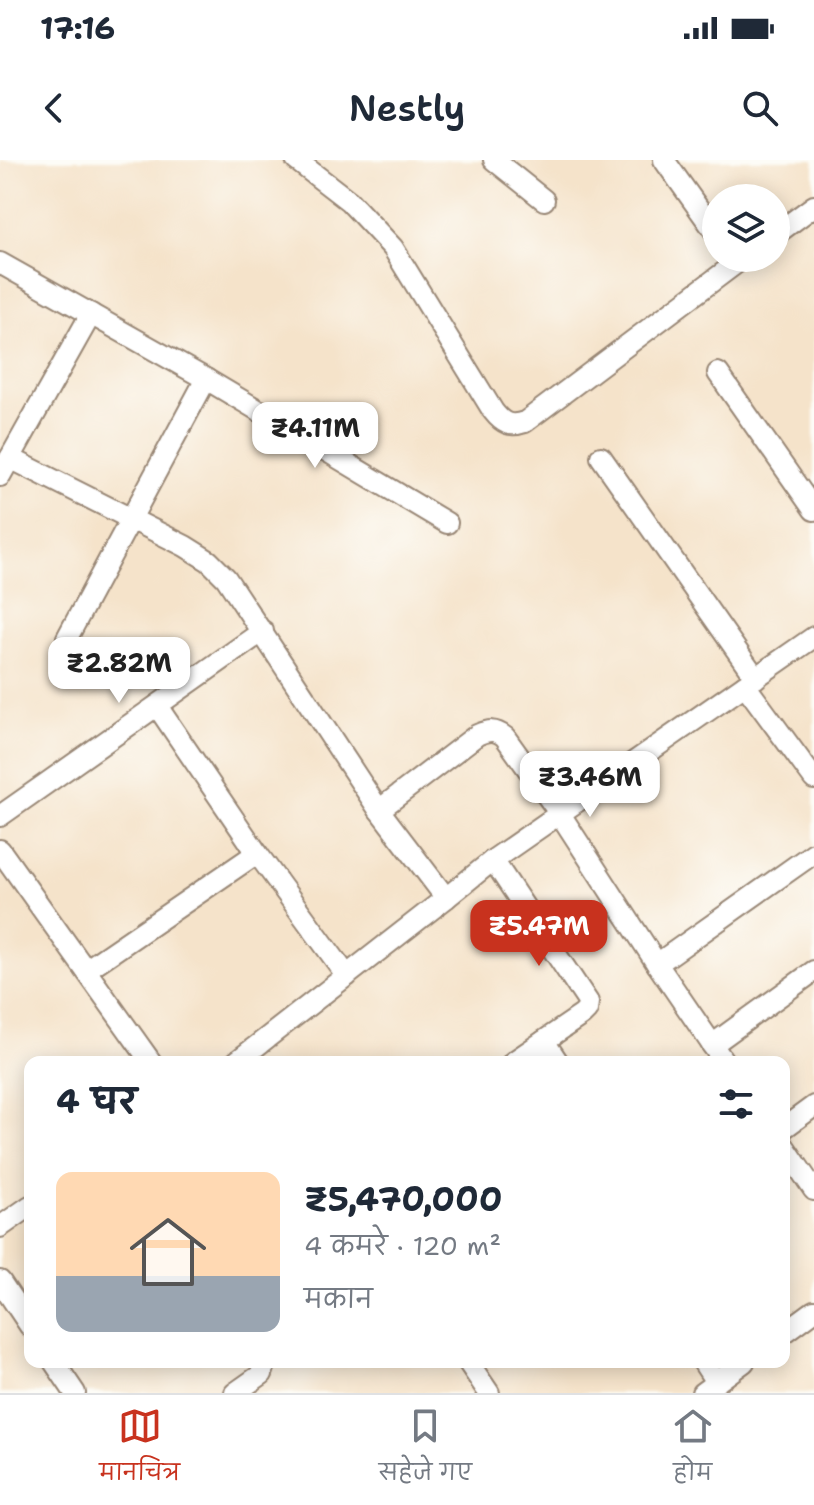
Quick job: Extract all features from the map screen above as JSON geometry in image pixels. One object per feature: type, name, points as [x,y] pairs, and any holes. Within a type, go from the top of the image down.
[{"type":"street","points":[[296,160],[349,201],[393,248],[493,411],[502,422],[513,426],[525,422],[721,272]]},
{"type":"street","points":[[494,160],[544,200]]},
{"type":"street","points":[[664,160],[702,213]]},
{"type":"street","points":[[790,224],[814,206]]},
{"type":"street","points":[[0,263],[206,379],[447,523]]},
{"type":"street","points":[[91,314],[5,467],[129,519],[209,561],[240,595],[379,810],[446,898]]},
{"type":"street","points":[[718,373],[814,510]]},
{"type":"street","points":[[67,638],[206,379]]},
{"type":"street","points":[[601,457],[814,779]]},
{"type":"street","points":[[0,816],[263,631]]},
{"type":"street","points":[[252,1056],[493,860],[814,637]]},
{"type":"street","points":[[157,706],[257,853],[347,976]]},
{"type":"street","points":[[379,810],[488,730],[497,731],[505,737],[560,814],[718,1054],[814,971]]},
{"type":"street","points":[[0,850],[147,1056]]},
{"type":"street","points":[[86,970],[257,853]]},
{"type":"street","points":[[657,964],[814,853]]},
{"type":"street","points":[[493,860],[588,1002],[587,1010],[582,1015],[522,1056]]},
{"type":"street","points":[[544,1041],[554,1056]]},
{"type":"street","points":[[790,1124],[814,1106]]},
{"type":"street","points":[[790,1155],[814,1190]]},
{"type":"street","points":[[0,1227],[24,1210]]},
{"type":"street","points":[[0,1281],[24,1317]]},
{"type":"street","points":[[790,1329],[814,1311]]},
{"type":"street","points":[[58,1368],[75,1393]]},
{"type":"street","points":[[235,1393],[262,1374],[264,1368]]},
{"type":"street","points":[[472,1368],[489,1393]]},
{"type":"street","points":[[704,1368],[709,1388],[736,1368]]}]
